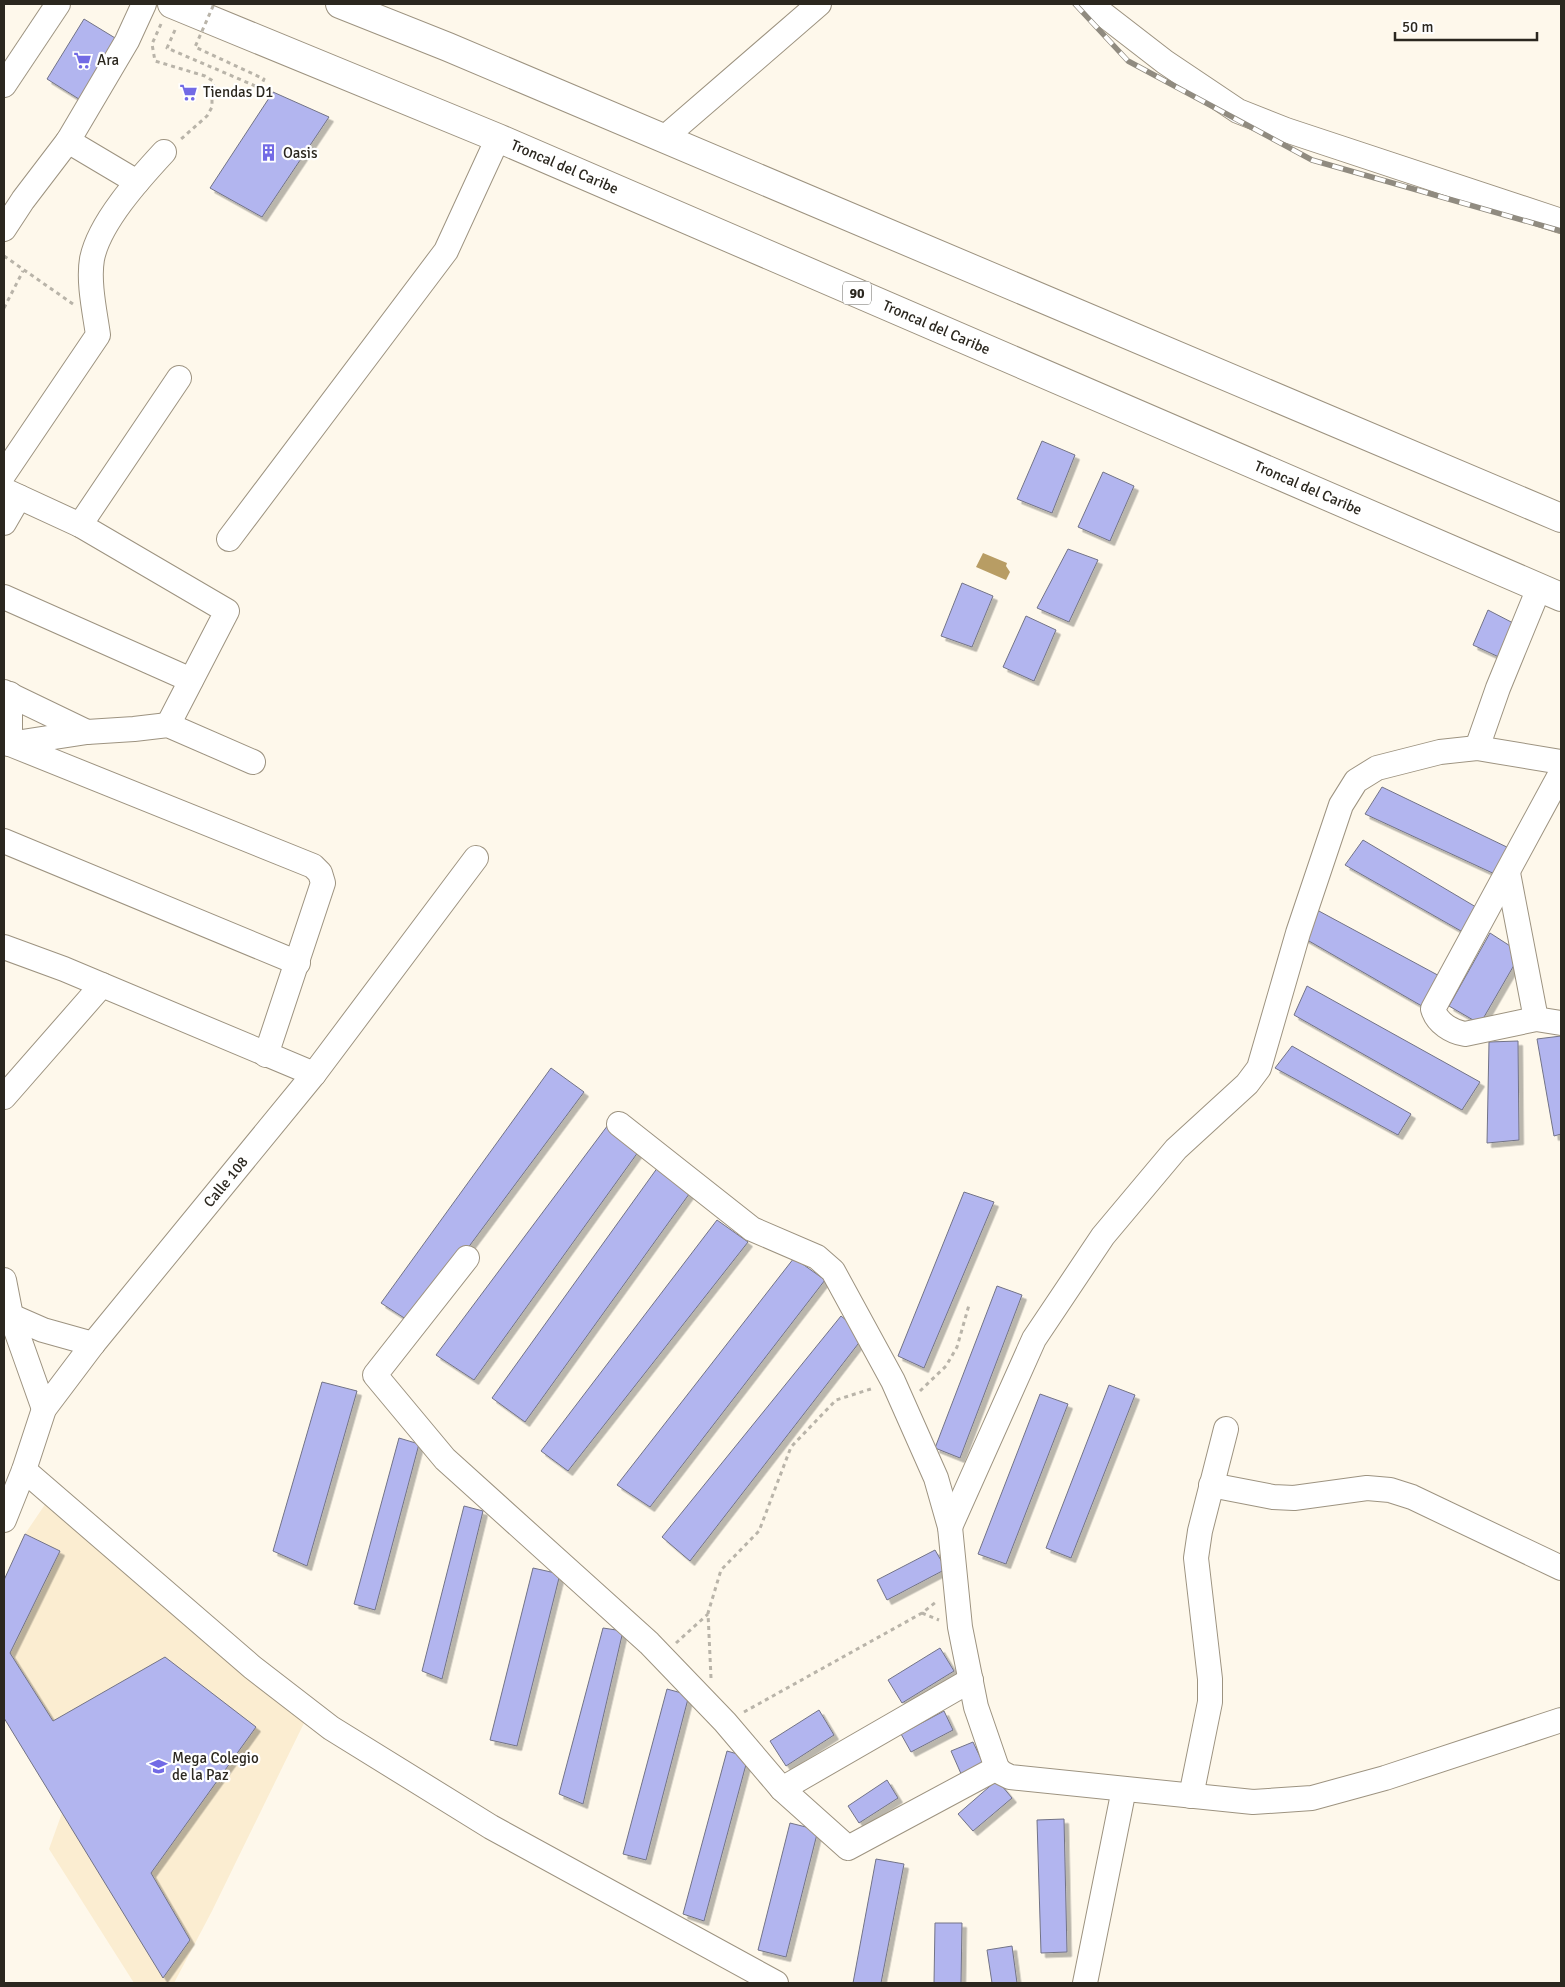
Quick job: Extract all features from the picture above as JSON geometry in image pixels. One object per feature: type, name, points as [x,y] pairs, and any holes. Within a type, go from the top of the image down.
[{"type":"highway","points":[[340,4],[448,47],[1561,518]]},
{"type":"highway","name":"Troncal del Caribe","points":[[169,19],[498,138],[1550,592]]},
{"type":"street","points":[[4,85],[58,4]]},
{"type":"street","points":[[4,229],[23,200],[68,141],[127,41],[144,4]]},
{"type":"street","points":[[664,138],[819,4]]},
{"type":"street","points":[[1090,4],[1165,62],[1238,111],[1286,130],[1561,221]]},
{"type":"street","points":[[229,539],[446,250],[498,138]]},
{"type":"street","points":[[68,141],[137,182]]},
{"type":"street","points":[[4,474],[98,335],[92,290],[92,260],[100,235],[137,182],[164,152]]},
{"type":"street","points":[[80,525],[179,378]]},
{"type":"street","points":[[4,523],[11,493],[80,525],[227,610],[168,725]]},
{"type":"street","points":[[1477,748],[1498,688],[1550,592]]},
{"type":"street","points":[[4,597],[191,680]]},
{"type":"street","points":[[7,746],[7,693],[87,732]]},
{"type":"street","points":[[7,746],[87,732],[134,730],[168,725],[253,762]]},
{"type":"street","points":[[7,746],[312,866],[320,873],[323,883],[266,1055]]},
{"type":"street","points":[[950,1527],[1034,1338],[1103,1236],[1176,1149],[1247,1084],[1257,1072],[1298,933],[1341,805],[1356,781],[1377,768],[1440,752],[1477,748],[1561,762]]},
{"type":"street","points":[[1561,773],[1508,873],[1435,1002],[1433,1009],[1435,1016],[1440,1021],[1456,1032],[1465,1034],[1536,1019],[1561,1023]]},
{"type":"street","points":[[4,841],[298,963]]},
{"type":"street","name":"Calle 108","points":[[4,1520],[24,1470],[44,1409],[93,1344],[314,1074],[476,858]]},
{"type":"street","points":[[1508,873],[1536,1019]]},
{"type":"street","points":[[5,949],[32,956],[314,1074]]},
{"type":"street","points":[[4,1096],[102,985]]},
{"type":"street","points":[[619,1124],[752,1229],[817,1257],[833,1272],[893,1381],[936,1478],[950,1527],[960,1627],[976,1707],[997,1768],[1002,1774],[1010,1777],[1253,1802],[1312,1798],[1385,1778],[1561,1720]]},
{"type":"street","points":[[467,1258],[375,1375],[445,1459],[649,1643],[719,1716],[782,1789],[848,1848],[997,1768]]},
{"type":"street","points":[[4,1280],[11,1316],[44,1409]]},
{"type":"street","points":[[11,1316],[43,1330],[93,1344]]},
{"type":"street","points":[[1191,1796],[1210,1702],[1210,1679],[1196,1558],[1200,1531],[1226,1429]]},
{"type":"street","points":[[24,1470],[252,1667],[330,1728],[492,1827],[776,1983]]},
{"type":"street","points":[[1211,1485],[1273,1498],[1294,1498],[1367,1488],[1390,1490],[1412,1497],[1561,1568]]},
{"type":"street","points":[[782,1789],[971,1680]]},
{"type":"street","points":[[1085,1983],[1124,1789]]},
{"type":"path","points":[[169,19],[167,48],[260,88],[264,79],[195,47],[214,4]]},
{"type":"path","points":[[164,152],[207,116],[212,107],[214,89],[213,81],[205,76],[155,61],[152,44],[169,19]]},
{"type":"path","points":[[4,256],[23,271],[96,319]]},
{"type":"path","points":[[4,308],[23,271]]},
{"type":"path","points":[[904,1404],[920,1392],[946,1366],[957,1347],[969,1305]]},
{"type":"path","points":[[893,1381],[836,1400],[791,1447],[759,1531],[721,1570],[708,1613],[719,1716],[922,1613],[938,1601],[954,1578]]},
{"type":"path","points":[[649,1643],[678,1643],[708,1613]]},
{"type":"shaded area","points":[[983,553],[1007,563],[1006,566],[1010,572],[1006,580],[976,567]]},
{"type":"shaded area","name":"Mega Colegio de la Paz","points":[[46,1503],[305,1721],[212,1911],[174,1983],[134,1983],[49,1849],[62,1813],[4,1718],[4,1580],[25,1534]]},
{"type":"building","name":"Ara","points":[[84,19],[120,41],[82,101],[47,79]]},
{"type":"building","name":"Oasis","points":[[273,92],[329,117],[262,217],[210,188]]},
{"type":"building","points":[[1042,441],[1075,455],[1052,513],[1017,499]]},
{"type":"building","points":[[1103,472],[1134,486],[1110,541],[1078,527]]},
{"type":"building","points":[[1068,549],[1098,560],[1069,622],[1037,608]]},
{"type":"building","points":[[962,583],[993,596],[972,647],[941,636]]},
{"type":"building","points":[[1488,610],[1517,625],[1501,658],[1473,645]]},
{"type":"building","points":[[1026,616],[1056,630],[1034,681],[1003,667]]},
{"type":"building","points":[[1382,787],[1513,850],[1499,876],[1365,814]]},
{"type":"building","points":[[1363,840],[1481,910],[1468,935],[1345,865]]},
{"type":"building","points":[[1317,910],[1445,979],[1427,1009],[1302,937]]},
{"type":"building","points":[[1490,933],[1521,953],[1480,1024],[1449,1006]]},
{"type":"building","points":[[1307,986],[1480,1082],[1462,1110],[1294,1015]]},
{"type":"building","points":[[1561,1036],[1561,1134],[1554,1136],[1537,1039]]},
{"type":"building","points":[[1518,1041],[1519,1140],[1487,1143],[1489,1042]]},
{"type":"building","points":[[1292,1046],[1411,1114],[1398,1135],[1275,1068]]},
{"type":"building","points":[[551,1068],[584,1092],[412,1323],[381,1303]]},
{"type":"building","points":[[608,1125],[641,1148],[474,1380],[436,1355]]},
{"type":"building","points":[[658,1167],[692,1190],[525,1422],[492,1398]]},
{"type":"building","points":[[964,1192],[994,1202],[924,1368],[898,1356]]},
{"type":"building","points":[[717,1220],[748,1242],[568,1471],[541,1451]]},
{"type":"building","points":[[794,1258],[825,1280],[650,1507],[617,1485]]},
{"type":"building","points":[[997,1286],[1022,1295],[960,1458],[935,1448]]},
{"type":"building","points":[[841,1316],[865,1335],[690,1561],[662,1537]]},
{"type":"building","points":[[322,1382],[357,1391],[307,1566],[273,1551]]},
{"type":"building","points":[[1109,1385],[1135,1395],[1071,1558],[1046,1548]]},
{"type":"building","points":[[1040,1394],[1068,1404],[1006,1564],[978,1554]]},
{"type":"building","points":[[399,1438],[419,1444],[375,1610],[354,1604]]},
{"type":"building","points":[[464,1506],[483,1511],[442,1679],[422,1671]]},
{"type":"building","points":[[25,1534],[60,1551],[10,1653],[53,1721],[165,1657],[256,1727],[151,1873],[190,1940],[163,1978],[4,1718],[4,1580]]},
{"type":"building","points":[[935,1550],[946,1569],[887,1600],[877,1580]]},
{"type":"building","points":[[533,1568],[560,1574],[517,1746],[490,1740]]},
{"type":"building","points":[[603,1628],[623,1631],[583,1804],[559,1794]]},
{"type":"building","points":[[940,1648],[954,1671],[902,1703],[888,1680]]},
{"type":"building","points":[[667,1689],[689,1695],[646,1860],[623,1854]]},
{"type":"building","points":[[819,1710],[834,1735],[786,1766],[770,1741]]},
{"type":"building","points":[[944,1711],[953,1730],[911,1752],[901,1734]]},
{"type":"building","points":[[973,1742],[983,1763],[962,1776],[951,1751]]},
{"type":"building","points":[[727,1751],[748,1757],[704,1921],[683,1914]]},
{"type":"building","points":[[887,1780],[898,1798],[859,1823],[848,1806]]},
{"type":"building","points":[[997,1780],[1012,1798],[973,1831],[958,1814]]},
{"type":"building","points":[[1064,1819],[1067,1952],[1041,1953],[1037,1820]]},
{"type":"building","points":[[790,1823],[818,1830],[786,1957],[758,1950]]},
{"type":"building","points":[[876,1859],[904,1864],[881,1983],[853,1983]]},
{"type":"building","points":[[935,1923],[962,1923],[961,1983],[934,1983]]},
{"type":"building","points":[[1012,1946],[1017,1983],[992,1983],[987,1950]]},
{"type":"railway","points":[[1075,4],[1128,61],[1312,160],[1561,231]]},
{"type":"place","name":"Ara","points":[[83,60]]},
{"type":"place","name":"Tiendas D1","points":[[189,92]]},
{"type":"place","name":"Oasis","points":[[269,153]]},
{"type":"place","name":"Mega Colegio de la Paz","points":[[158,1767]]}]
